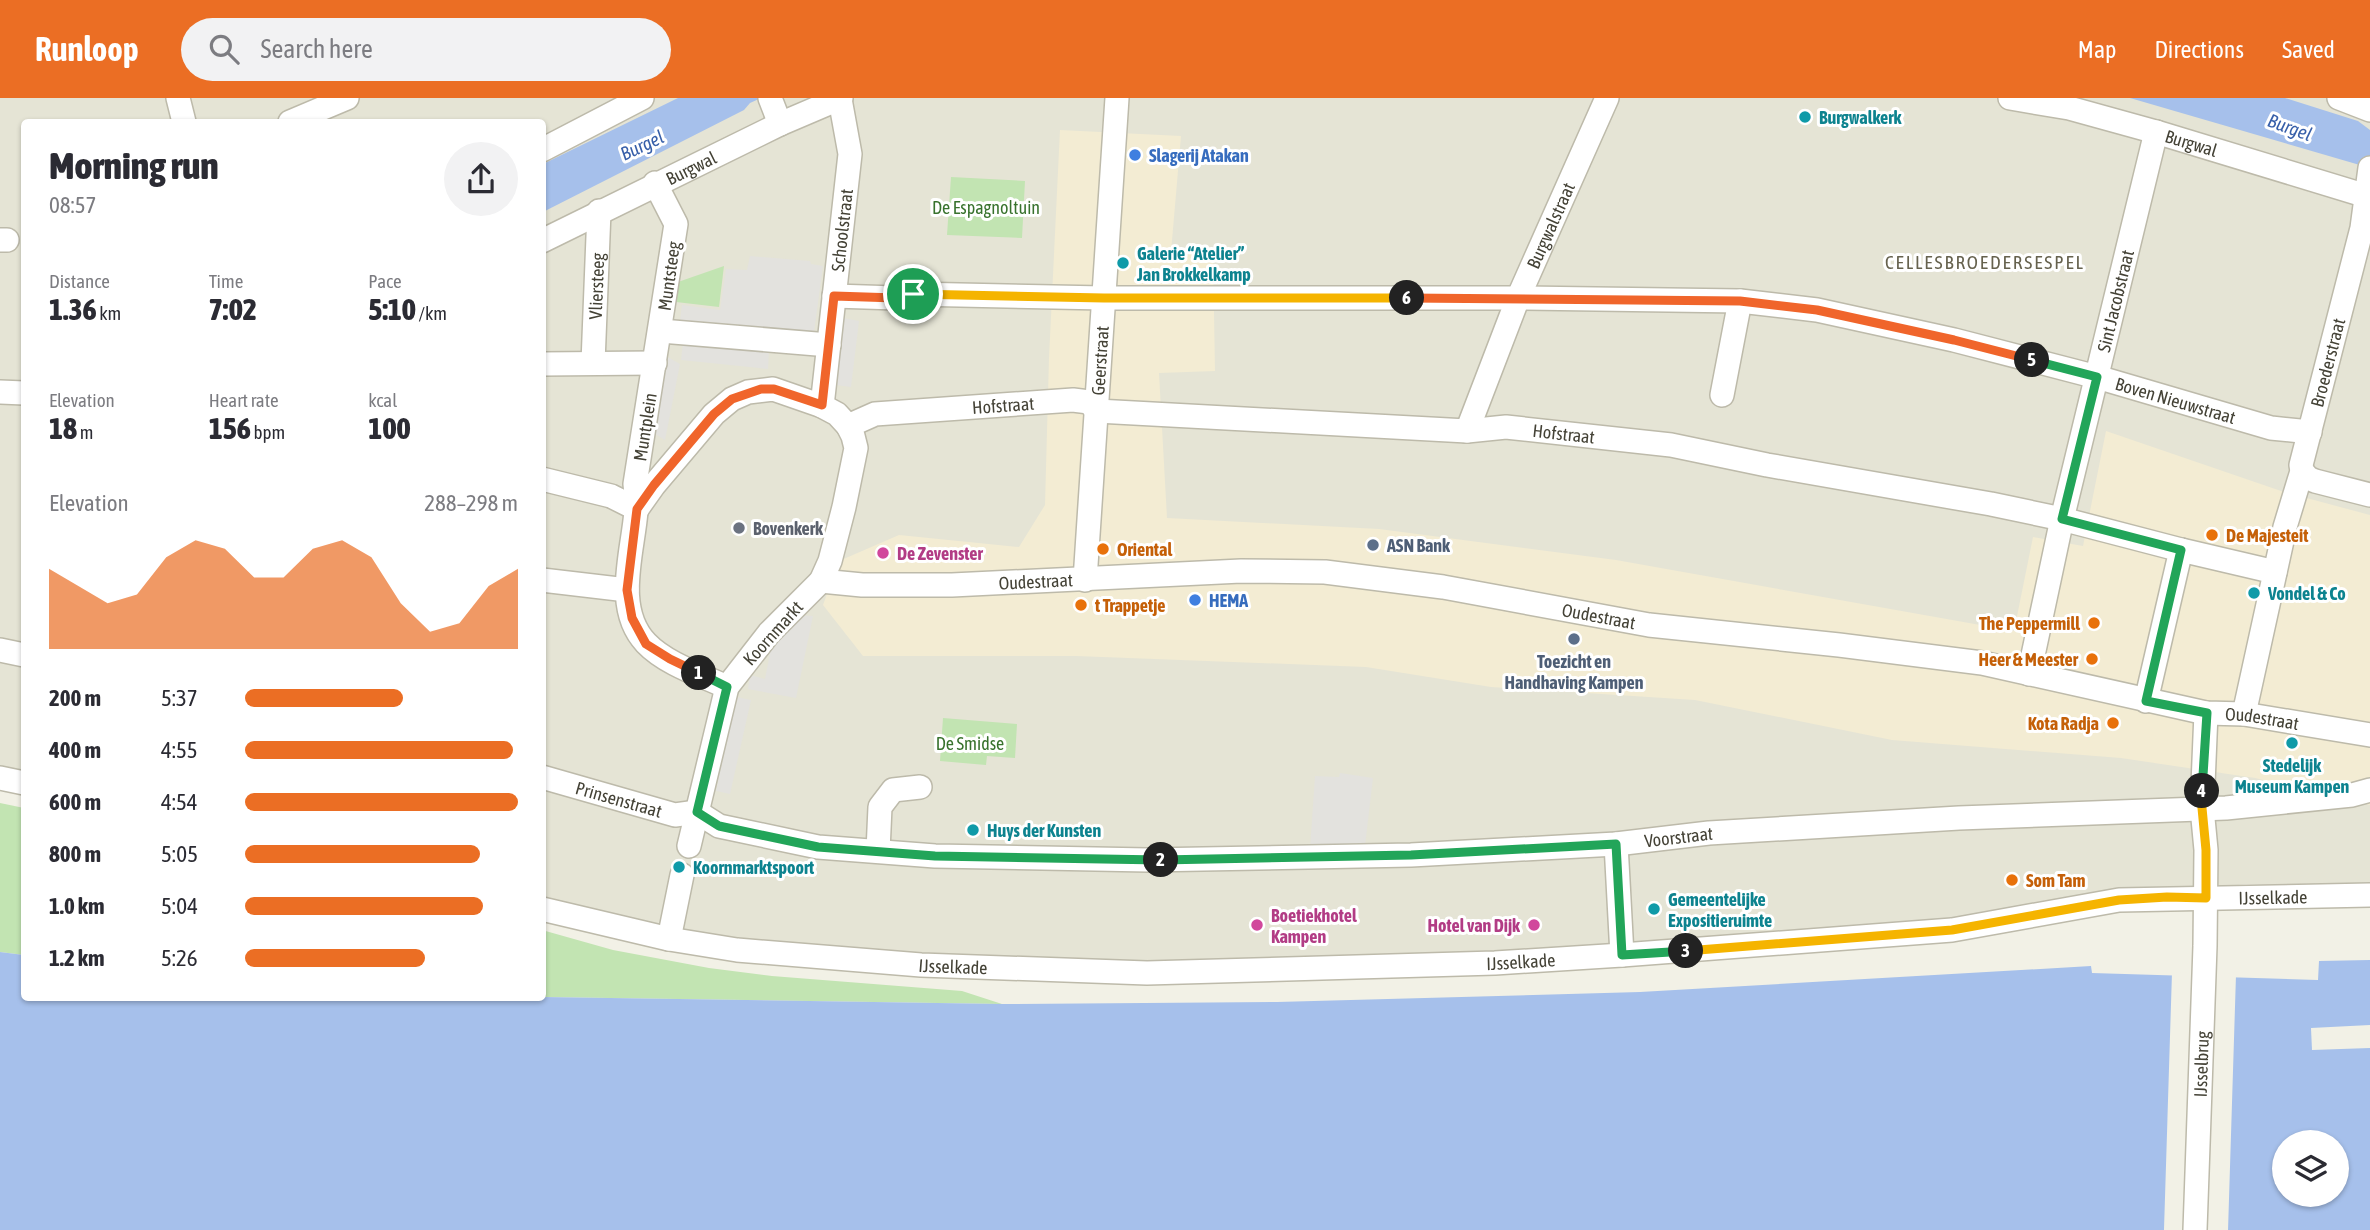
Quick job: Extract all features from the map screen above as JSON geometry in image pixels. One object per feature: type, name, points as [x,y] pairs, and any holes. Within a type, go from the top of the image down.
[{"type":"street","points":[[178,98],[183,119]]},
{"type":"street","points":[[297,119],[347,98]]},
{"type":"street","points":[[546,148],[642,98]]},
{"type":"street","name":"Burgwal","points":[[546,239],[655,183],[774,109],[840,98]]},
{"type":"street","name":"Schoolstraat","points":[[822,405],[850,154],[840,98]]},
{"type":"street","name":"Geerstraat","points":[[1085,580],[1117,98]]},
{"type":"street","name":"Burgwalstraat","points":[[1467,431],[1518,298],[1607,98]]},
{"type":"street","name":"Burgwal","points":[[2010,98],[2069,108],[2369,184]]},
{"type":"street","points":[[2339,98],[2370,110]]},
{"type":"street","name":"Sint Jacobstraat","points":[[2029,674],[2062,519],[2157,132]]},
{"type":"street","name":"Muntsteeg","points":[[655,183],[676,224],[661,331]]},
{"type":"street","name":"Broederstraat","points":[[2244,714],[2275,572],[2289,528],[2302,471],[2301,465],[2362,228],[2369,184]]},
{"type":"street","name":"Vliersteeg","points":[[593,363],[599,211]]},
{"type":"street","name":"Boven Nieuwstraat","points":[[834,296],[896,298],[913,294],[1104,298],[1740,301],[1817,310],[1954,340],[2097,377],[2270,428],[2310,432]]},
{"type":"street","points":[[1722,395],[1740,301]]},
{"type":"street","points":[[661,331],[829,345]]},
{"type":"street","name":"Muntplein","points":[[637,509],[635,484],[661,331]]},
{"type":"street","points":[[546,364],[655,363]]},
{"type":"street","name":"Muntplein","points":[[637,509],[714,414],[732,399],[761,389],[774,389],[822,405],[837,414],[848,426]]},
{"type":"street","points":[[0,392],[21,393]]},
{"type":"street","name":"Hofstraat","points":[[848,426],[875,414],[1044,401],[1089,402],[1097,411],[1467,431],[1506,427],[1671,445],[2062,519],[2275,572]]},
{"type":"street","points":[[821,582],[836,541],[856,448],[848,426]]},
{"type":"street","points":[[2302,471],[2315,481],[2370,495]]},
{"type":"street","points":[[546,480],[611,496],[637,509],[627,590],[632,618],[646,644],[727,687]]},
{"type":"street","points":[[2146,701],[2181,550]]},
{"type":"street","name":"Oudestraat","points":[[821,582],[862,586],[952,585],[1241,571],[1325,572],[1456,589],[1649,625],[1982,663],[2207,713],[2244,714],[2370,735]]},
{"type":"street","points":[[546,580],[627,590]]},
{"type":"street","name":"Koornmarkt","points":[[689,846],[727,687],[769,634],[821,582]]},
{"type":"street","points":[[0,650],[21,654]]},
{"type":"street","name":"IJsselbrug","points":[[2195,1230],[2205,946],[2206,850],[2202,808],[2207,713]]},
{"type":"street","points":[[0,778],[21,782]]},
{"type":"street","name":"Prinsenstraat","points":[[546,778],[675,815],[697,812]]},
{"type":"street","points":[[878,851],[880,807],[893,790],[920,787]]},
{"type":"street","name":"Voorstraat","points":[[697,812],[719,826],[818,847],[935,856],[1186,860],[1411,855],[1616,844],[1709,834],[1959,818],[2202,808],[2320,799],[2370,790]]},
{"type":"street","points":[[1616,844],[1622,955]]},
{"type":"street","points":[[669,939],[682,875]]},
{"type":"street","name":"IJsselkade","points":[[546,910],[669,939],[737,950],[921,965],[1147,973],[1495,963],[1622,955],[1952,930],[2119,900],[2370,895]]},
{"type":"shaded area","points":[[0,98],[2370,98],[2370,890],[2246,884],[1967,920],[1688,945],[1156,963],[947,956],[763,943],[655,925],[546,897],[546,119],[21,119],[21,774],[0,770]]},
{"type":"shaded area","points":[[1060,130],[1181,136],[1171,252],[1213,255],[1215,371],[1159,373],[1167,518],[1379,529],[1616,560],[2014,631],[2033,537],[2083,546],[2106,431],[2284,492],[2370,515],[2370,805],[2255,778],[2121,758],[1892,740],[1695,700],[1491,687],[1366,667],[1076,656],[863,656],[823,605],[839,561],[899,535],[1019,547],[1045,505]]},
{"type":"shaded area","points":[[750,256],[810,261],[811,264],[823,266],[814,332],[680,320],[682,305],[720,310],[726,269],[747,270]]},
{"type":"shaded area","points":[[843,318],[859,321],[851,387],[836,385]]},
{"type":"shaded area","points":[[683,342],[769,350],[768,369],[681,360]]},
{"type":"shaded area","points":[[664,355],[680,364],[665,440],[650,431]]},
{"type":"shaded area","points":[[798,615],[813,616],[796,698],[748,689],[750,675],[765,679],[772,643]]},
{"type":"shaded area","points":[[736,697],[751,700],[730,794],[716,791]]},
{"type":"shaded area","points":[[1340,773],[1373,778],[1365,846],[1310,849],[1315,776],[1339,777]]},
{"type":"green space","name":"De Espagnoltuin","points":[[951,177],[1025,181],[1022,238],[947,235]]},
{"type":"green space","points":[[724,266],[719,307],[676,302],[678,282]]},
{"type":"green space","name":"De Smidse","points":[[943,718],[1017,724],[1015,758],[987,756],[986,765],[940,761]]},
{"type":"green space","points":[[0,803],[21,807],[21,955],[0,952]]},
{"type":"green space","points":[[546,931],[613,950],[709,968],[772,976],[962,991],[1002,1004],[546,997]]},
{"type":"water","name":"Burgel","points":[[678,98],[761,98],[750,103],[744,110],[546,210],[546,163]]},
{"type":"water","name":"Burgel","points":[[2130,98],[2285,98],[2358,121],[2370,130],[2370,168]]},
{"type":"water","points":[[0,952],[21,955],[21,1001],[546,1001],[546,997],[1002,1004],[1277,1002],[1640,992],[2091,966],[2092,973],[2318,980],[2319,961],[2370,960],[2370,1230],[0,1230]]},
{"type":"pier","points":[[2172,972],[2236,974],[2228,1230],[2164,1230]]},
{"type":"pier","points":[[2370,1025],[2370,1048],[2312,1050],[2311,1028]]},
{"type":"place","name":"Burgwalkerk","points":[[1805,117]]},
{"type":"place","name":"Slagerij Atakan","points":[[1135,155]]},
{"type":"place","name":"Galerie “Atelier” Jan Brokkelkamp","points":[[1123,263]]},
{"type":"place","name":"Bovenkerk","points":[[739,528]]},
{"type":"place","name":"De Majesteit","points":[[2212,535]]},
{"type":"place","name":"ASN Bank","points":[[1373,545]]},
{"type":"place","name":"Oriental","points":[[1103,549]]},
{"type":"place","name":"De Zevenster","points":[[883,553]]},
{"type":"place","name":"Vondel & Co","points":[[2254,593]]},
{"type":"place","name":"HEMA","points":[[1195,600]]},
{"type":"place","name":"t Trappetje","points":[[1081,605]]},
{"type":"place","name":"The Peppermill","points":[[2094,623]]},
{"type":"place","name":"Toezicht en Handhaving Kampen","points":[[1574,639]]},
{"type":"place","name":"Heer & Meester","points":[[2092,659]]},
{"type":"place","name":"Kota Radja","points":[[2113,723]]},
{"type":"place","name":"Stedelijk Museum Kampen","points":[[2292,743]]},
{"type":"place","name":"Huys der Kunsten","points":[[973,830]]},
{"type":"place","name":"Koornmarktspoort","points":[[679,867]]},
{"type":"place","name":"Som Tam","points":[[2012,880]]},
{"type":"place","name":"Gemeentelijke Expositieruimte","points":[[1654,909]]},
{"type":"place","name":"Boetiekhotel Kampen","points":[[1257,925]]},
{"type":"place","name":"Hotel van Dijk","points":[[1534,925]]},
{"type":"district","name":"CELLESBROEDERSESPEL","points":[[1985,262]]},
{"type":"route","points":[[913,294],[1104,298],[1740,301],[1817,310],[1954,340],[2097,377],[2062,519],[2181,550],[2146,701],[2207,713],[2202,808],[2206,850],[2206,898],[2119,900],[1952,930],[1622,955],[1616,844],[1302,858],[1148,860],[935,856],[818,847],[719,826],[697,812],[727,687],[670,659],[646,644],[638,632],[632,618],[627,590],[637,509],[714,414],[732,399],[761,389],[774,389],[822,405],[834,296],[896,298],[913,294]]}]
